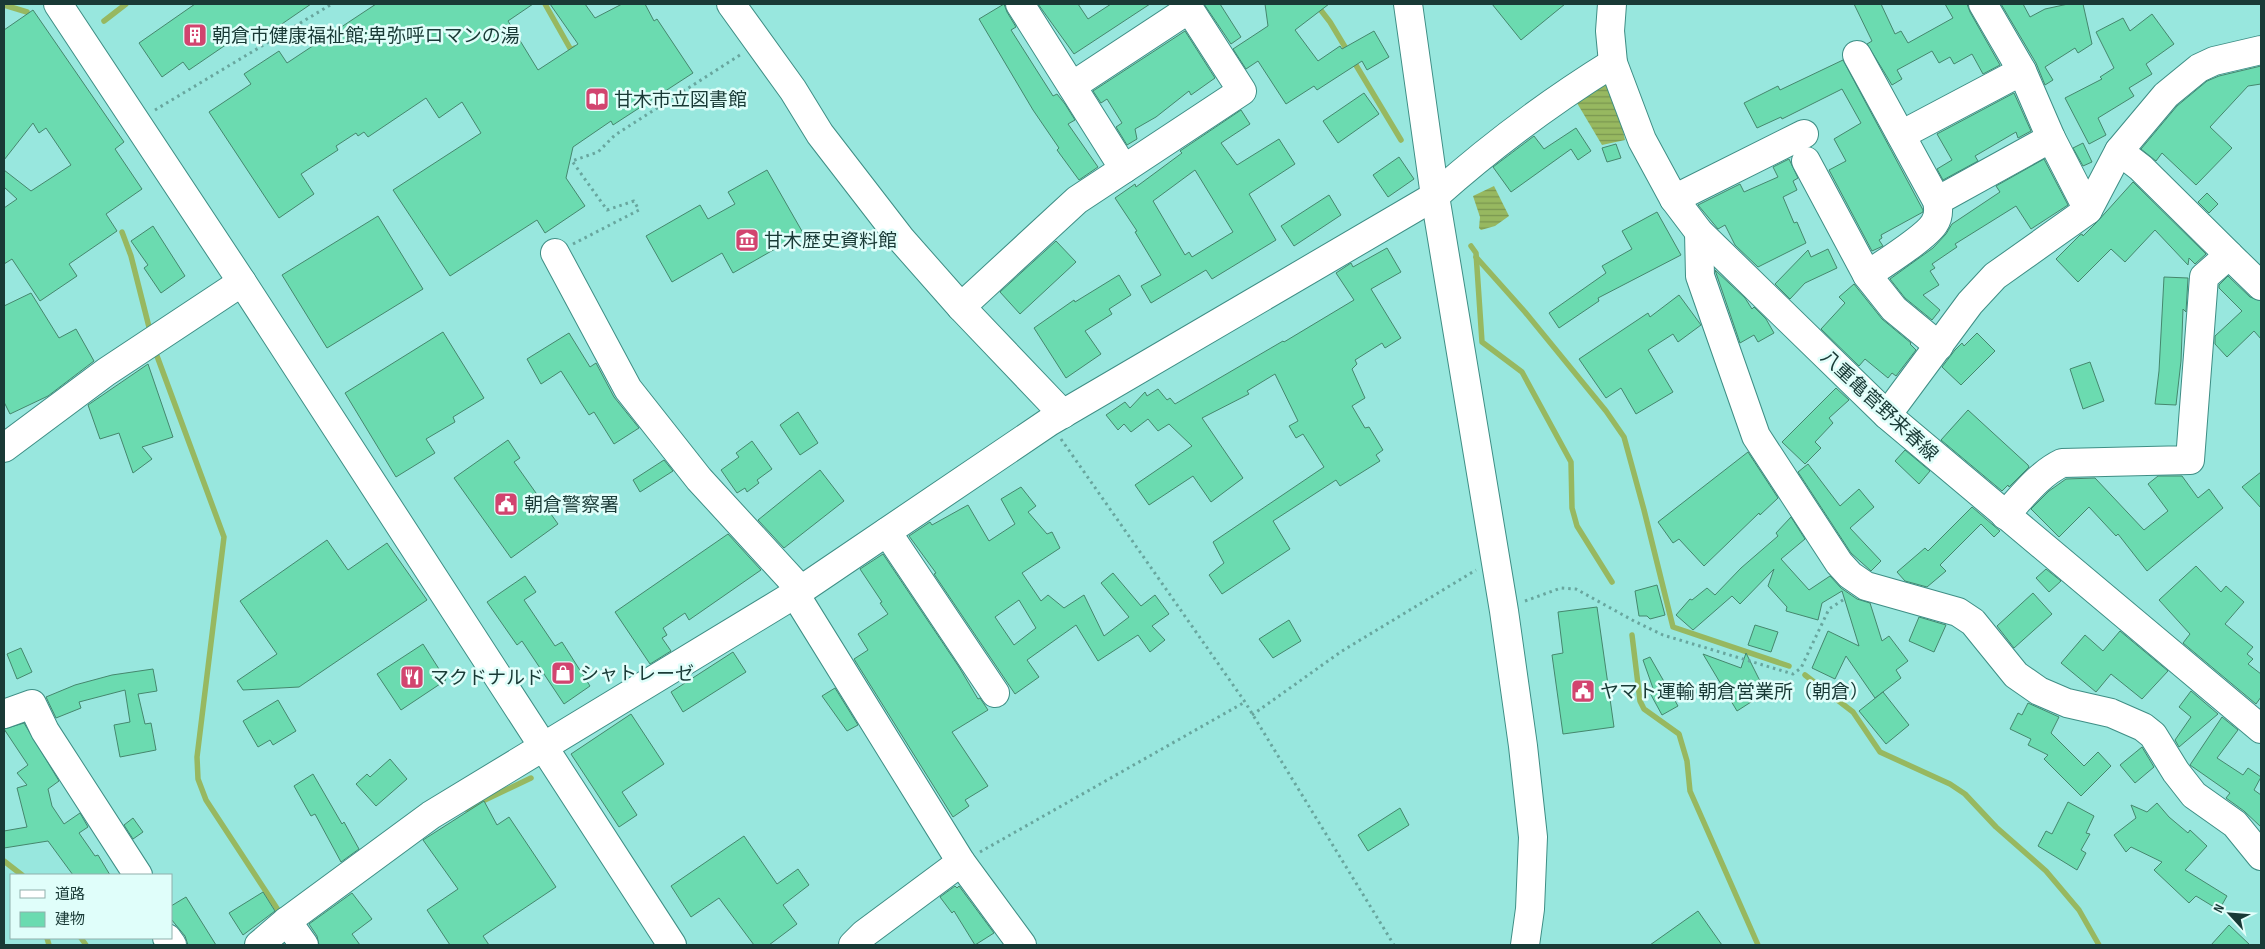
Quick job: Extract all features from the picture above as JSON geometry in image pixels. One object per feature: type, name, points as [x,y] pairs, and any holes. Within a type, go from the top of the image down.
[{"type":"street","points":[[58,4],[242,282],[672,945]]},
{"type":"street","points":[[731,4],[793,90],[820,134],[901,239],[962,307],[1056,418]]},
{"type":"street","points":[[1020,4],[1124,169]]},
{"type":"street","points":[[1408,4],[1434,196],[1504,611],[1523,746],[1533,837],[1530,909],[1525,945]]},
{"type":"street","name":"八重亀菅野来春線","points":[[1612,4],[1610,31],[1613,63],[1642,140],[1674,199],[1699,232],[1887,415],[2261,729]]},
{"type":"street","points":[[1983,4],[2022,71],[2051,138],[2088,210]]},
{"type":"street","points":[[962,307],[1077,200],[1242,91],[1188,6],[1072,86]]},
{"type":"street","points":[[1887,415],[1970,303],[1995,276],[2088,210],[2119,151],[2166,95],[2199,68],[2214,61],[2261,50]]},
{"type":"street","points":[[1857,55],[1937,201],[1938,214],[1929,230],[1867,275]]},
{"type":"street","points":[[259,945],[287,921],[432,815],[544,749],[798,592],[1056,418],[1434,196],[1467,168],[1571,89],[1613,63]]},
{"type":"street","points":[[1901,135],[2022,71]]},
{"type":"street","points":[[1674,199],[1804,134]]},
{"type":"street","points":[[1937,201],[2051,138]]},
{"type":"street","points":[[2119,151],[2141,168],[2261,286]]},
{"type":"street","points":[[1806,161],[1867,275],[1894,309],[1938,346]]},
{"type":"street","points":[[1699,232],[1700,276],[1756,436],[1839,563],[1850,575],[1866,586],[1958,612],[1973,622],[2016,675],[2039,691],[2067,703],[2111,713],[2143,727],[2153,735],[2176,772],[2194,795],[2235,824],[2261,856]]},
{"type":"street","points":[[555,253],[628,389],[699,479],[798,592],[961,862],[1022,945]]},
{"type":"street","points":[[2005,515],[2040,477],[2062,463],[2190,460],[2204,277],[2229,255]]},
{"type":"street","points":[[4,448],[106,372],[242,282]]},
{"type":"street","points":[[887,532],[994,692]]},
{"type":"street","points":[[4,714],[32,704],[45,731],[137,874]]},
{"type":"street","points":[[853,945],[864,934],[961,862]]},
{"type":"street","points":[[287,921],[304,945]]},
{"type":"path","points":[[152,112],[332,4]]},
{"type":"path","points":[[555,253],[639,210],[634,201],[607,210],[572,161],[598,152],[615,135],[740,54],[746,61]]},
{"type":"path","points":[[1056,418],[1245,702],[1394,945]]},
{"type":"path","points":[[1252,715],[1342,651],[1495,559]]},
{"type":"path","points":[[1504,611],[1540,594],[1561,588],[1576,589],[1634,622],[1662,635],[1792,674],[1801,668],[1829,609],[1866,586]]},
{"type":"path","points":[[961,862],[1245,702]]},
{"type":"shaded area","points":[[1607,82],[1613,85],[1625,140],[1602,145],[1577,103]]},
{"type":"shaded area","points":[[1494,186],[1509,216],[1495,226],[1481,230],[1479,228],[1480,217],[1473,196]]},
{"type":"building","name":"朝倉市健康福祉館;卑弥呼ロマンの湯","points":[[195,4],[311,4],[257,41],[249,29],[189,70],[183,62],[162,77],[139,43]]},
{"type":"building","points":[[376,4],[533,4],[508,21],[538,70],[578,44],[550,4],[585,4],[595,18],[622,4],[645,4],[654,21],[657,19],[693,73],[613,125],[611,121],[573,147],[566,178],[585,206],[545,233],[537,220],[450,276],[393,190],[481,133],[462,102],[439,118],[426,98],[368,137],[364,132],[358,136],[356,133],[336,146],[338,150],[301,174],[314,194],[279,218],[209,112],[251,84],[244,74],[279,51],[287,63]]},
{"type":"building","points":[[1004,4],[1016,27],[1011,30],[1053,96],[1057,94],[1065,104],[1075,120],[1068,124],[1098,167],[1079,180],[1057,150],[1059,148],[1033,110],[979,19]]},
{"type":"building","points":[[1038,4],[1078,4],[1088,19],[1111,4],[1150,4],[1074,54]]},
{"type":"building","points":[[1204,4],[1220,4],[1241,37],[1231,44]]},
{"type":"building","points":[[1265,4],[1329,4],[1295,30],[1318,61],[1340,46],[1342,49],[1374,31],[1389,57],[1367,70],[1362,61],[1317,90],[1314,86],[1286,104],[1258,61],[1246,69],[1233,49],[1268,26]]},
{"type":"building","points":[[1492,4],[1565,4],[1521,40]]},
{"type":"building","points":[[1854,4],[1881,4],[1895,34],[1901,31],[1908,43],[1953,18],[1945,4],[1967,4],[2000,65],[1983,74],[1972,54],[1954,64],[1950,57],[1939,63],[1932,51],[1897,70],[1902,79],[1892,85],[1867,44],[1872,41]]},
{"type":"building","points":[[2001,4],[2023,4],[2030,17],[2045,9],[2068,4],[2083,4],[2092,44],[2078,53],[2075,48],[2045,67],[2053,80],[2045,85],[2036,63]]},
{"type":"building","points":[[33,10],[124,142],[115,149],[142,189],[106,214],[117,231],[69,264],[77,276],[40,301],[12,259],[4,264],[4,208],[17,199],[4,187],[4,170],[31,191],[71,165],[46,128],[39,133],[33,123],[4,160],[4,30]]},
{"type":"building","points":[[2152,14],[2174,44],[2146,64],[2152,74],[2129,88],[2134,96],[2098,118],[2106,135],[2089,144],[2065,98],[2102,79],[2100,77],[2114,68],[2096,32],[2123,18],[2130,31]]},
{"type":"building","points":[[1185,31],[1215,78],[1191,95],[1189,91],[1156,117],[1135,129],[1137,139],[1127,145],[1116,127],[1122,123],[1107,99],[1101,103],[1093,91]]},
{"type":"building","points":[[1843,60],[1923,210],[1923,212],[1881,235],[1882,238],[1879,240],[1883,246],[1872,251],[1829,170],[1846,161],[1834,139],[1861,123],[1842,89],[1782,119],[1781,117],[1757,128],[1744,103],[1778,86],[1780,90]]},
{"type":"building","points":[[2261,66],[2261,84],[2248,86],[2210,127],[2232,148],[2196,185],[2162,153],[2156,161],[2141,149],[2177,106],[2207,81],[2219,76]]},
{"type":"building","points":[[1364,93],[1379,114],[1338,143],[1323,121]]},
{"type":"building","points":[[2014,93],[2031,131],[2018,138],[2016,132],[1975,156],[1978,161],[1943,180],[1937,169],[1952,160],[1937,134]]},
{"type":"building","points":[[1241,110],[1250,124],[1221,143],[1237,165],[1279,139],[1295,164],[1249,194],[1276,240],[1212,279],[1206,270],[1151,303],[1141,286],[1161,275],[1135,232],[1137,231],[1115,198],[1135,184],[1136,187],[1182,153],[1180,151]],"holes":[[[1195,170],[1233,232],[1192,257],[1189,252],[1185,255],[1153,201]]]},
{"type":"building","points":[[1576,128],[1591,151],[1578,160],[1571,149],[1511,192],[1493,167],[1534,136],[1544,149]]},
{"type":"building","points":[[2083,143],[2092,162],[2083,166],[2073,148]]},
{"type":"building","points":[[1616,144],[1621,158],[1607,162],[1602,148]]},
{"type":"building","points":[[1399,157],[1414,179],[1388,197],[1373,175]]},
{"type":"building","points":[[1789,159],[1798,178],[1793,181],[1797,190],[1783,197],[1794,223],[1797,222],[1806,243],[1758,267],[1735,245],[1725,225],[1718,229],[1698,205],[1740,184],[1744,192],[1778,177],[1773,167]]},
{"type":"building","points":[[2044,159],[2068,205],[2031,229],[2016,206],[1955,244],[1957,247],[1932,264],[1935,268],[1930,271],[1939,285],[1923,295],[1940,310],[1932,320],[1905,298],[1890,279],[1933,248],[1946,234],[1952,224],[2000,192],[1996,186]]},
{"type":"building","points":[[767,170],[803,233],[733,273],[722,253],[672,282],[646,236],[700,205],[708,219],[735,204],[728,192]]},
{"type":"building","points":[[2133,182],[2206,254],[2195,264],[2189,258],[2188,265],[2155,230],[2125,262],[2111,249],[2078,282],[2056,259],[2080,235],[2082,234],[2083,236],[2097,222]]},
{"type":"building","points":[[2207,193],[2218,204],[2209,213],[2198,202]]},
{"type":"building","points":[[1329,195],[1341,215],[1294,246],[1281,226]]},
{"type":"building","points":[[1657,212],[1681,255],[1598,298],[1599,301],[1559,328],[1549,313],[1606,273],[1602,266],[1632,249],[1622,231]]},
{"type":"building","points":[[378,216],[423,289],[327,348],[282,275]]},
{"type":"building","points":[[153,226],[185,276],[161,293],[144,268],[148,265],[131,241]]},
{"type":"building","points":[[1056,241],[1076,262],[1020,314],[1000,292]]},
{"type":"building","points":[[1387,248],[1401,272],[1371,289],[1401,338],[1385,348],[1382,343],[1355,360],[1357,364],[1352,369],[1365,398],[1352,406],[1365,428],[1369,427],[1383,450],[1376,455],[1380,461],[1340,486],[1336,480],[1273,521],[1290,549],[1222,594],[1209,575],[1224,563],[1213,542],[1324,467],[1303,434],[1296,438],[1289,426],[1298,421],[1275,374],[1247,391],[1249,394],[1202,418],[1243,478],[1211,502],[1193,476],[1149,505],[1135,485],[1192,446],[1169,424],[1158,431],[1148,419],[1131,432],[1124,424],[1118,430],[1106,415],[1125,402],[1130,408],[1145,392],[1147,396],[1158,389],[1167,400],[1170,398],[1175,404],[1284,342],[1354,300],[1336,273],[1351,263],[1353,267]]},
{"type":"building","points":[[1828,249],[1837,268],[1805,283],[1790,299],[1775,284],[1808,250],[1811,257]]},
{"type":"building","points":[[1715,270],[1745,298],[1752,309],[1754,307],[1766,319],[1774,333],[1758,342],[1754,335],[1740,343]]},
{"type":"building","points":[[1119,275],[1131,295],[1109,309],[1112,314],[1085,331],[1101,354],[1066,378],[1034,328],[1074,300],[1075,302]]},
{"type":"building","points":[[2228,276],[2250,297],[2261,301],[2261,339],[2254,331],[2227,357],[2215,344],[2215,336],[2242,311],[2219,288],[2219,285]]},
{"type":"building","points":[[2164,277],[2188,278],[2186,312],[2183,309],[2181,361],[2176,405],[2155,404],[2159,371]]},
{"type":"building","points":[[1854,284],[1882,319],[1911,343],[1916,350],[1896,376],[1892,373],[1888,378],[1865,359],[1859,366],[1821,329],[1845,303],[1839,297]]},
{"type":"building","points":[[31,293],[59,338],[76,329],[94,361],[48,396],[10,414],[4,402],[4,306]]},
{"type":"building","points":[[1679,295],[1701,325],[1678,342],[1673,334],[1648,350],[1673,392],[1636,414],[1621,388],[1606,398],[1579,359],[1648,313],[1650,317]]},
{"type":"building","points":[[443,332],[484,398],[453,417],[455,422],[426,439],[435,453],[396,477],[345,393]]},
{"type":"building","points":[[569,333],[590,367],[596,363],[614,397],[639,428],[614,444],[594,412],[589,415],[561,371],[541,384],[527,359]]},
{"type":"building","points":[[1977,333],[1995,351],[1961,385],[1942,367],[1962,343],[1964,346]]},
{"type":"building","points":[[2090,362],[2104,401],[2083,409],[2070,369]]},
{"type":"building","points":[[148,364],[173,437],[142,447],[152,459],[133,473],[119,433],[100,439],[88,405]]},
{"type":"building","points":[[1836,388],[1849,400],[1829,418],[1833,423],[1815,442],[1821,448],[1805,464],[1782,442]]},
{"type":"building","points":[[1968,410],[2029,467],[2009,487],[2008,485],[2002,491],[1941,440]]},
{"type":"building","points":[[798,412],[818,443],[800,455],[780,425]]},
{"type":"building","points":[[508,440],[520,458],[514,462],[558,524],[511,558],[454,478]]},
{"type":"building","points":[[752,441],[772,469],[757,480],[759,483],[747,492],[745,488],[737,493],[721,470],[739,457],[736,453]]},
{"type":"building","points":[[1905,450],[1930,471],[1919,484],[1895,461]]},
{"type":"building","points":[[1748,452],[1778,498],[1760,515],[1759,513],[1704,566],[1679,539],[1673,543],[1658,522]]},
{"type":"building","points":[[664,460],[673,471],[640,492],[633,480]]},
{"type":"building","points":[[1808,464],[1840,506],[1859,489],[1874,507],[1850,528],[1881,561],[1871,571],[1851,553],[1798,472]]},
{"type":"building","points":[[820,470],[844,501],[784,548],[758,520]]},
{"type":"building","points":[[2261,472],[2261,508],[2242,487]]},
{"type":"building","points":[[2158,476],[2182,476],[2198,498],[2209,489],[2223,508],[2147,571],[2118,534],[2116,536],[2089,507],[2059,537],[2031,509],[2049,491],[2066,479],[2095,478],[2144,530],[2168,511],[2148,484]]},
{"type":"building","points":[[1021,487],[1036,506],[1028,512],[1047,534],[1052,532],[1060,548],[1022,573],[1041,601],[1048,595],[1064,608],[1084,595],[1104,636],[1129,617],[1101,583],[1113,573],[1141,606],[1155,595],[1169,614],[1152,626],[1165,640],[1150,652],[1138,635],[1098,661],[1076,625],[1027,660],[1039,677],[1015,694],[934,574],[936,573],[909,536],[930,522],[932,525],[968,505],[989,541],[1015,524],[1001,499]],"holes":[[[1019,600],[1036,628],[1014,645],[995,617]]]},
{"type":"building","points":[[1972,507],[2000,531],[1994,537],[1981,524],[1940,565],[1946,571],[1927,587],[1905,581],[1897,572],[1925,548],[1928,551]]},
{"type":"building","points":[[1791,517],[1805,539],[1781,559],[1809,590],[1830,576],[1841,588],[1857,599],[1870,603],[1882,641],[1889,636],[1908,661],[1896,670],[1901,678],[1875,698],[1846,656],[1835,679],[1812,668],[1828,631],[1859,646],[1842,591],[1822,603],[1818,620],[1786,611],[1787,607],[1768,586],[1774,569],[1740,604],[1732,596],[1693,630],[1676,615],[1690,599],[1692,600],[1707,588],[1715,595],[1741,568],[1778,536],[1776,533]]},
{"type":"building","points":[[728,534],[761,570],[689,620],[685,613],[663,628],[667,635],[662,638],[671,651],[650,664],[615,612]]},
{"type":"building","points":[[327,540],[348,570],[387,543],[427,600],[299,687],[243,690],[237,681],[277,654],[240,601]]},
{"type":"building","points":[[883,554],[959,667],[978,699],[980,698],[988,710],[952,732],[988,786],[965,800],[969,806],[953,817],[854,659],[868,650],[858,634],[888,614],[860,569]]},
{"type":"building","points":[[2196,566],[2221,592],[2226,586],[2244,602],[2225,624],[2253,647],[2247,654],[2253,659],[2248,664],[2261,674],[2261,697],[2256,704],[2183,643],[2190,634],[2159,600]]},
{"type":"building","points":[[2046,569],[2061,581],[2049,592],[2036,578]]},
{"type":"building","points":[[525,576],[536,592],[524,600],[555,646],[562,642],[590,686],[564,704],[522,641],[517,645],[487,602]]},
{"type":"building","points":[[1657,585],[1665,615],[1650,619],[1647,616],[1639,616],[1635,591]]},
{"type":"building","points":[[2033,593],[2052,614],[2014,648],[1997,626]]},
{"type":"building","name":"ヤマト運輸 朝倉営業所（朝倉）","points":[[1597,607],[1614,727],[1563,734],[1552,655],[1563,653],[1558,612]]},
{"type":"building","points":[[1919,617],[1946,625],[1934,652],[1909,641]]},
{"type":"building","points":[[1289,620],[1301,641],[1273,658],[1259,639]]},
{"type":"building","points":[[1755,625],[1778,632],[1771,652],[1748,645]]},
{"type":"building","points":[[2120,631],[2168,671],[2142,699],[2111,674],[2096,692],[2061,663],[2085,635],[2103,651]]},
{"type":"building","name":"マクドナルド","points":[[423,644],[446,680],[401,710],[377,674]]},
{"type":"building","points":[[21,648],[32,672],[17,679],[7,654]]},
{"type":"building","points":[[733,652],[746,672],[683,712],[671,692]]},
{"type":"building","points":[[1746,653],[1761,683],[1758,690],[1762,695],[1737,711],[1703,654],[1741,668]]},
{"type":"building","points":[[1650,657],[1678,706],[1662,715],[1650,693],[1654,691],[1643,660]]},
{"type":"building","points":[[153,669],[157,691],[138,694],[145,724],[151,723],[156,750],[120,757],[114,725],[130,722],[125,690],[79,702],[81,708],[56,718],[46,697],[75,685],[112,675]]},
{"type":"building","points":[[835,688],[858,725],[847,731],[822,696]]},
{"type":"building","points":[[2191,691],[2218,714],[2179,747],[2175,740],[2191,717],[2179,707]]},
{"type":"building","points":[[1883,692],[1909,725],[1886,744],[1859,711]]},
{"type":"building","points":[[278,700],[296,731],[273,745],[270,740],[258,747],[243,721]]},
{"type":"building","points":[[2028,703],[2059,717],[2051,733],[2084,766],[2098,752],[2111,766],[2081,796],[2044,759],[2048,755],[2028,745],[2031,739],[2010,729],[2018,713],[2022,715]]},
{"type":"building","points":[[631,714],[664,764],[622,792],[637,815],[619,827],[571,754]]},
{"type":"building","points":[[2222,717],[2238,730],[2217,758],[2243,775],[2248,768],[2261,777],[2254,790],[2261,795],[2261,827],[2226,798],[2230,793],[2190,765]]},
{"type":"building","points":[[24,723],[59,781],[48,789],[52,806],[64,824],[80,813],[88,827],[79,833],[95,856],[98,855],[109,874],[72,874],[48,841],[4,848],[4,831],[27,827],[17,788],[27,785],[17,773],[28,765],[4,729]]},
{"type":"building","points":[[2142,747],[2154,767],[2135,783],[2120,765]]},
{"type":"building","points":[[390,759],[407,779],[376,806],[356,784],[367,774],[370,777]]},
{"type":"building","points":[[313,774],[359,849],[341,862],[315,814],[311,816],[294,786]]},
{"type":"building","points":[[484,801],[497,825],[509,817],[556,887],[483,936],[489,945],[450,945],[427,910],[458,889],[423,840]]},
{"type":"building","points":[[2068,802],[2094,816],[2086,833],[2090,834],[2081,850],[2086,853],[2077,870],[2038,846],[2046,831],[2052,834]]},
{"type":"building","points":[[2157,803],[2169,817],[2188,833],[2190,830],[2207,846],[2185,870],[2227,896],[2219,910],[2196,896],[2189,903],[2154,870],[2162,862],[2131,847],[2126,852],[2114,835],[2136,818],[2131,805],[2147,812]]},
{"type":"building","points":[[1400,808],[1409,825],[1368,851],[1358,835]]},
{"type":"building","points":[[133,818],[143,832],[133,839],[124,825]]},
{"type":"building","points":[[744,836],[777,884],[798,869],[809,885],[783,905],[797,924],[769,945],[754,945],[719,898],[691,917],[671,886]]},
{"type":"building","points":[[955,886],[957,888],[959,886],[994,933],[975,945],[954,911],[952,913],[940,897]]},
{"type":"building","points":[[263,892],[275,911],[243,935],[229,913]]},
{"type":"building","points":[[352,893],[372,919],[352,934],[360,945],[319,945],[317,936],[309,924]]},
{"type":"building","points":[[186,897],[216,945],[188,945],[185,936],[172,920],[172,905]]},
{"type":"building","points":[[1698,911],[1722,945],[1650,945]]},
{"type":"building","points":[[2229,925],[2250,945],[2211,945]]},
{"type":"waterway","points":[[104,21],[126,4]]},
{"type":"waterway","points":[[545,4],[571,50],[575,48]]},
{"type":"waterway","points":[[1316,4],[1330,22],[1401,140]]},
{"type":"waterway","points":[[4,5],[27,12]]},
{"type":"waterway","points":[[122,232],[131,256],[149,327]]},
{"type":"waterway","points":[[1471,246],[1476,253],[1482,342],[1522,372],[1571,462],[1572,508],[1577,526],[1612,582]]},
{"type":"waterway","points":[[1476,257],[1525,312],[1606,411],[1624,437],[1673,627],[1789,666]]},
{"type":"waterway","points":[[157,356],[224,537],[197,757],[198,779],[206,800],[280,913]]},
{"type":"waterway","points":[[1632,635],[1640,701],[1644,709],[1679,734],[1687,761],[1690,791],[1758,945]]},
{"type":"waterway","points":[[1805,675],[1853,712],[1880,752],[1950,784],[1965,794],[1996,827],[2046,871],[2079,910],[2099,945]]},
{"type":"waterway","points":[[466,809],[531,778]]},
{"type":"waterway","points":[[4,861],[21,874]]},
{"type":"waterway","points":[[47,939],[49,945]]},
{"type":"waterway","points":[[82,939],[86,945]]},
{"type":"place","name":"朝倉市健康福祉館;卑弥呼ロマンの湯","points":[[195,35]]},
{"type":"place","name":"甘木市立図書館","points":[[597,99]]},
{"type":"place","name":"甘木歴史資料館","points":[[747,240]]},
{"type":"place","name":"朝倉警察署","points":[[506,504]]},
{"type":"place","name":"シャトレーゼ","points":[[563,673]]},
{"type":"place","name":"マクドナルド","points":[[412,677]]},
{"type":"place","name":"ヤマト運輸 朝倉営業所（朝倉）","points":[[1583,691]]}]
